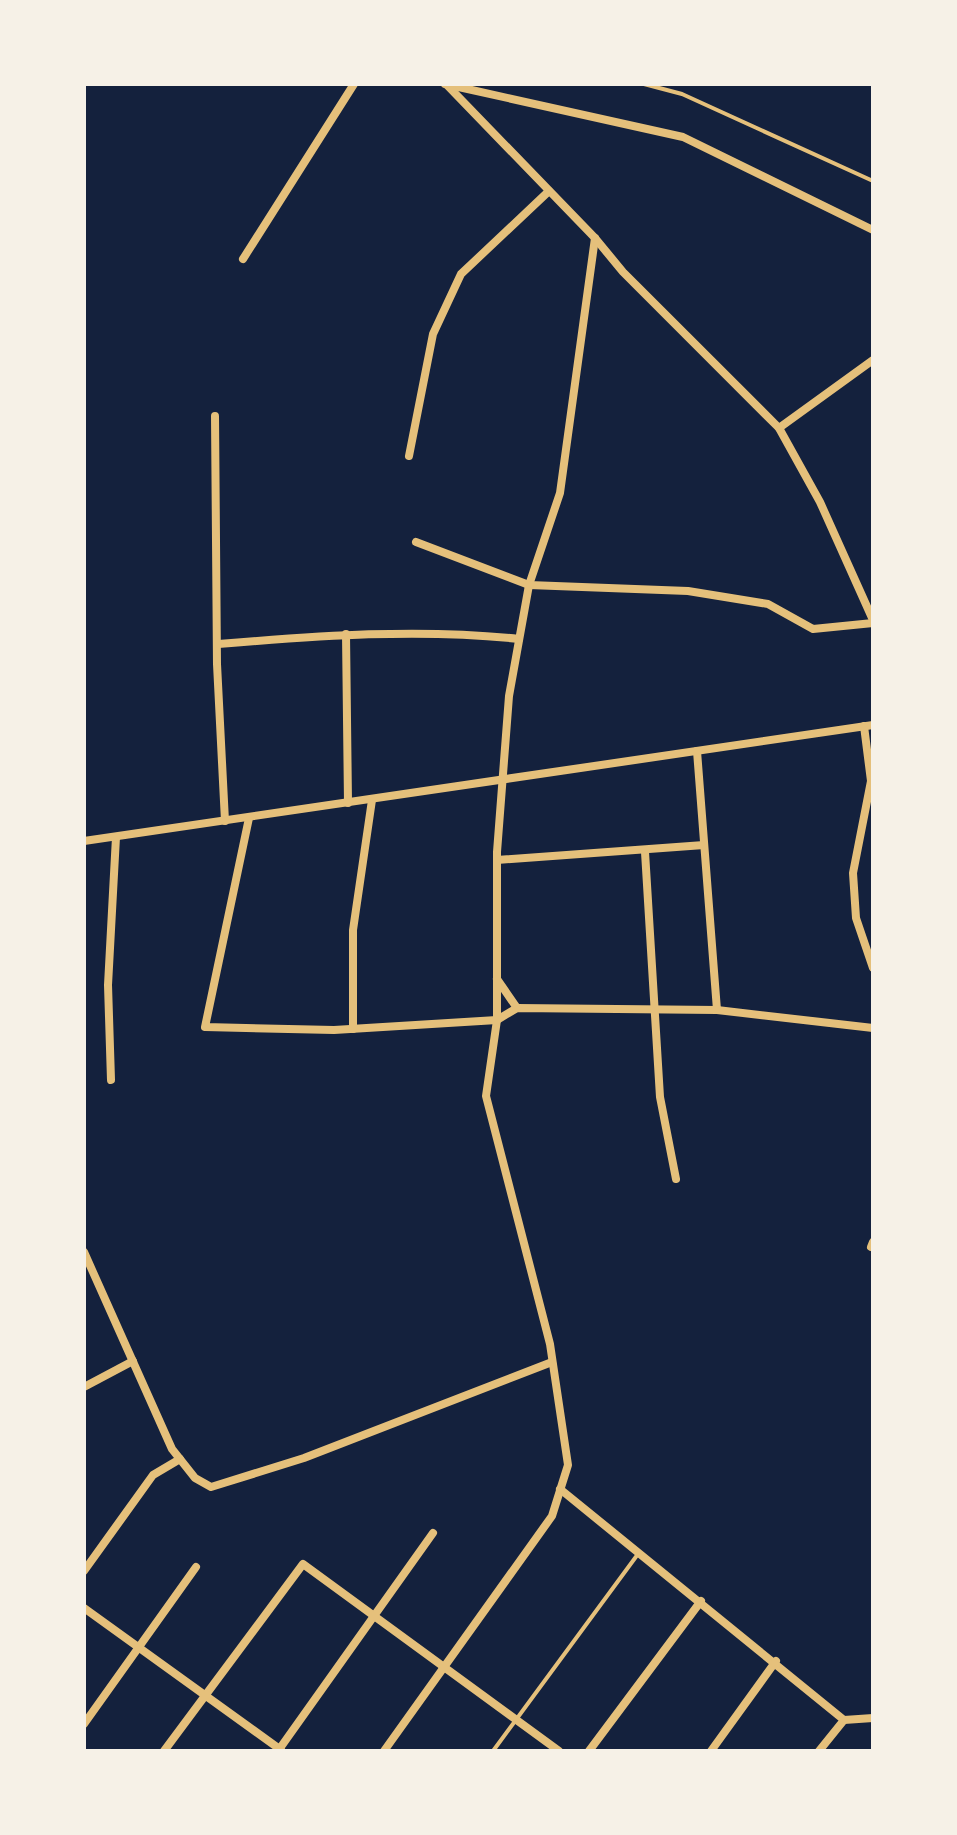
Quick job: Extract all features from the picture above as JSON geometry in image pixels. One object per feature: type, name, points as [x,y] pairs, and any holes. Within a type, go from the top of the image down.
[{"type":"street","points":[[243,259],[354,84]]},
{"type":"street","points":[[416,542],[529,585],[688,591],[768,604],[813,629],[873,622],[820,502],[779,428],[623,272],[595,238],[445,84]]},
{"type":"street","points":[[445,84],[683,137],[873,230]]},
{"type":"street","points":[[409,456],[433,334],[461,274],[549,191]]},
{"type":"street","points":[[384,1751],[552,1516],[568,1465],[552,1362],[486,1096],[497,1020],[500,781],[529,585],[560,493],[595,238]]},
{"type":"street","points":[[779,428],[873,360]]},
{"type":"street","points":[[215,416],[217,644],[225,821]]},
{"type":"street","points":[[217,644],[346,634],[460,633],[519,639]]},
{"type":"street","points":[[346,634],[348,803]]},
{"type":"street","points":[[84,841],[869,726],[871,781],[853,873],[856,918],[873,968]]},
{"type":"street","points":[[697,751],[717,1010]]},
{"type":"street","points":[[353,1029],[353,930],[372,800]]},
{"type":"street","points":[[249,818],[205,1027],[353,1029],[497,1020],[517,1008],[717,1010],[873,1028]]},
{"type":"street","points":[[111,1080],[108,985],[116,837]]},
{"type":"street","points":[[497,860],[645,852],[704,845]]},
{"type":"street","points":[[645,852],[660,1097],[676,1179]]},
{"type":"street","points":[[497,979],[517,1008]]},
{"type":"street","points":[[84,1252],[180,1459],[195,1478],[211,1487],[304,1458],[552,1362]]},
{"type":"street","points":[[84,1387],[133,1361]]},
{"type":"street","points":[[84,1571],[153,1475],[180,1459]]},
{"type":"street","points":[[560,1489],[776,1661],[844,1720],[873,1718]]},
{"type":"street","points":[[84,1608],[280,1750],[433,1533]]},
{"type":"street","points":[[164,1751],[303,1564],[559,1751]]},
{"type":"street","points":[[84,1724],[196,1567]]},
{"type":"street","points":[[589,1751],[701,1601]]},
{"type":"street","points":[[711,1751],[776,1661]]},
{"type":"street","points":[[819,1751],[844,1720]]},
{"type":"lane","points":[[644,84],[682,94],[873,181]]},
{"type":"lane","points":[[493,1751],[639,1552]]}]
